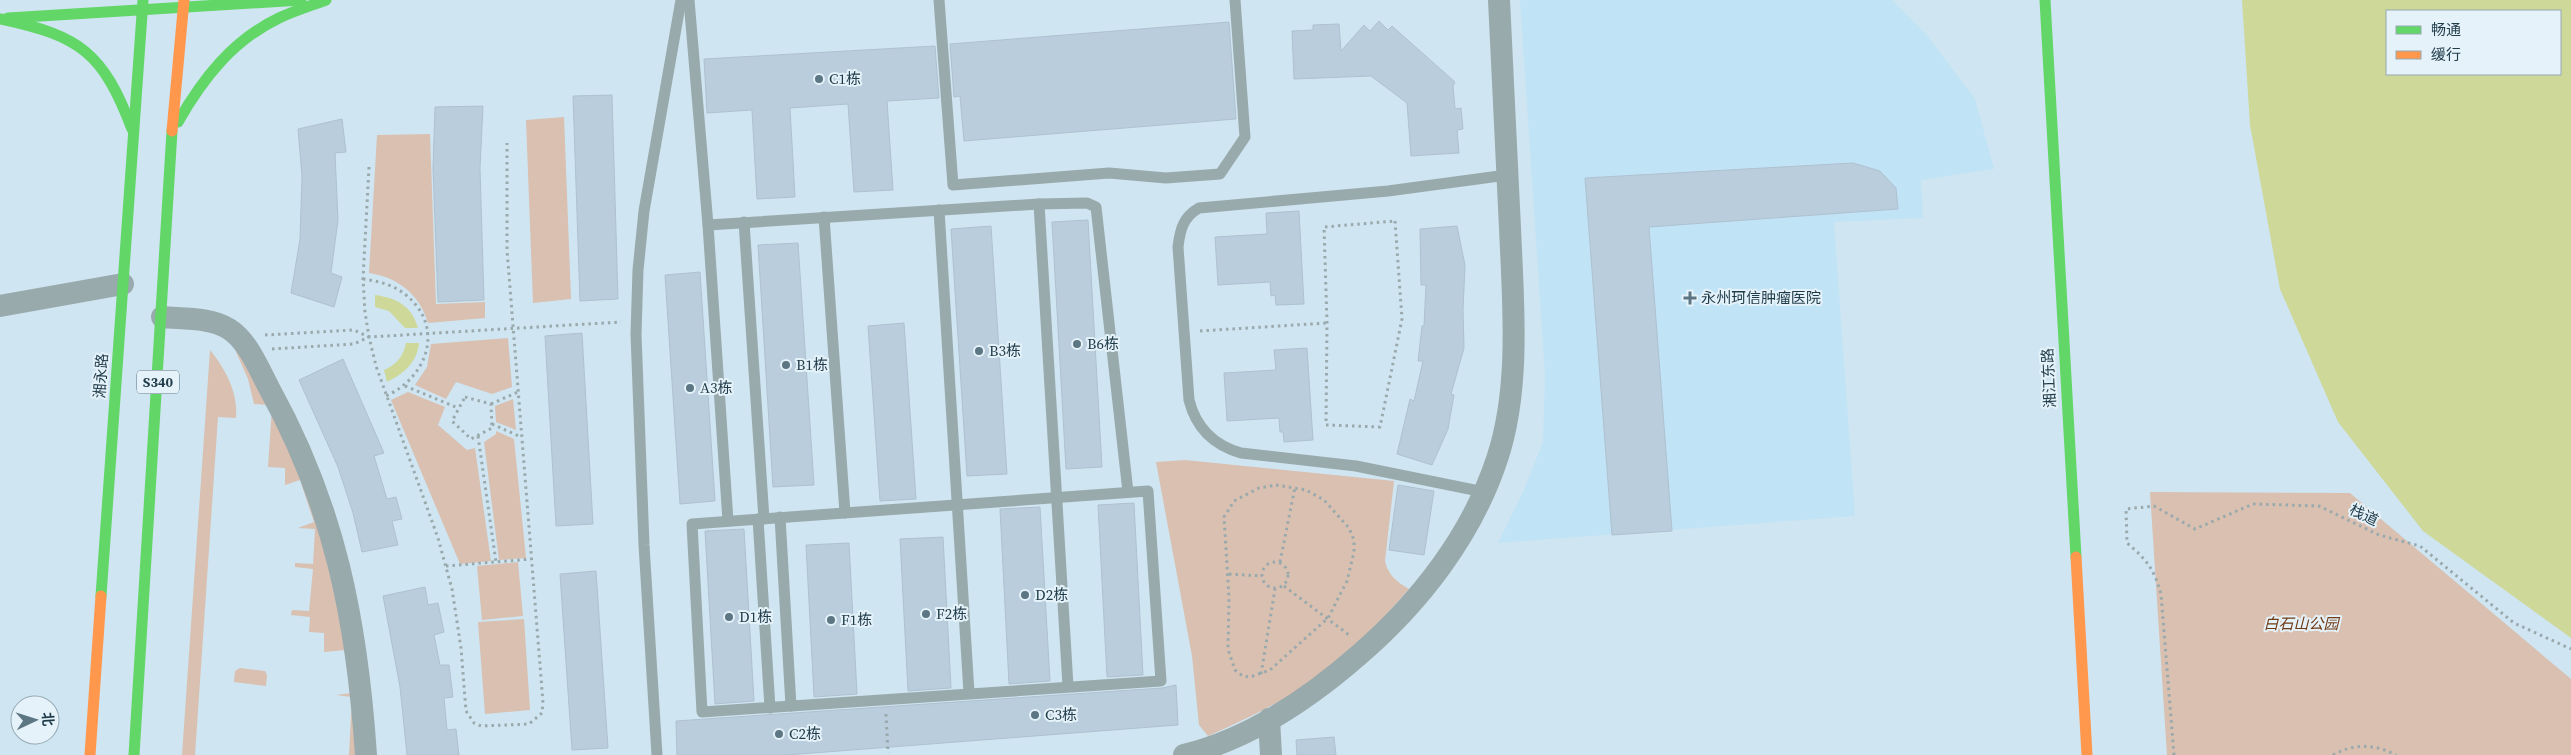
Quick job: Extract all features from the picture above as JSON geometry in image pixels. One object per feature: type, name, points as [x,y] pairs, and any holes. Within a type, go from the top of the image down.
[{"type":"main road","points":[[0,19],[143,5],[301,0]]},
{"type":"main road","points":[[172,132],[196,90],[216,64],[242,41],[272,21],[326,0]]},
{"type":"main road","name":"湘江东路","points":[[2045,0],[2087,755]]},
{"type":"main road","name":"S340","points":[[134,755],[162,317],[166,160],[172,132],[184,4]]},
{"type":"main road","name":"湘永路","points":[[90,755],[123,284],[137,158],[134,134],[143,5]]},
{"type":"main road","points":[[0,19],[35,26],[62,37],[86,52],[108,75],[134,134]]},
{"type":"street","points":[[1184,755],[1229,741],[1304,698],[1386,632],[1424,588],[1454,548],[1484,492],[1498,457],[1506,420],[1512,358],[1514,306],[1500,0]]},
{"type":"street","points":[[0,306],[123,284]]},
{"type":"street","points":[[162,317],[216,323],[238,336],[259,369],[300,449],[318,492],[343,573],[359,664],[366,755]]},
{"type":"street","points":[[1268,719],[1271,755]]},
{"type":"lane","points":[[657,755],[644,545],[637,320],[638,270],[644,211],[681,0]]},
{"type":"lane","points":[[689,0],[708,225],[728,521]]},
{"type":"lane","points":[[939,0],[953,185],[1109,173],[1166,178],[1220,174],[1245,137],[1235,0]]},
{"type":"lane","points":[[1484,492],[1356,466],[1241,453],[1225,449],[1201,428],[1192,414],[1189,400],[1178,247],[1179,233],[1191,212],[1199,208],[1388,191],[1508,175]]},
{"type":"lane","points":[[708,225],[1039,204],[1087,203],[1096,207],[1128,492]]},
{"type":"lane","points":[[1039,204],[1068,686]]},
{"type":"lane","points":[[939,210],[969,693]]},
{"type":"lane","points":[[824,217],[845,512]]},
{"type":"lane","points":[[744,222],[770,708]]},
{"type":"lane","points":[[1148,491],[1161,681],[702,712],[692,524],[1128,492],[1148,491]]},
{"type":"lane","points":[[780,517],[792,706]]},
{"type":"path","points":[[369,167],[363,278],[365,312],[376,366],[438,538],[452,589],[461,648],[466,711],[474,723],[481,726],[529,724],[542,713],[543,703],[507,250],[507,143]]},
{"type":"path","points":[[1395,221],[1402,319],[1380,427],[1326,425],[1327,323],[1324,227],[1395,221]]},
{"type":"path","points":[[363,278],[392,286],[405,294],[415,304],[422,316],[427,334],[423,363],[415,376],[405,386],[386,396]]},
{"type":"path","points":[[272,350],[354,344],[370,337],[513,330],[637,320]]},
{"type":"path","points":[[1184,332],[1327,323]]},
{"type":"path","points":[[265,335],[354,330],[370,337]]},
{"type":"path","points":[[405,386],[458,408]]},
{"type":"path","points":[[491,404],[492,428],[471,440],[452,421],[465,397],[491,404],[518,392]]},
{"type":"path","points":[[492,424],[521,437]]},
{"type":"path","points":[[478,436],[496,562]]},
{"type":"path","points":[[1276,485],[1295,487],[1306,490],[1324,500],[1349,528],[1354,540],[1354,552],[1347,581],[1328,618],[1279,662],[1261,675],[1250,677],[1238,674],[1228,649],[1229,574],[1224,517],[1234,501],[1259,488],[1276,485]]},
{"type":"path","points":[[1280,563],[1295,487]]},
{"type":"path","name":"栈道","points":[[2174,755],[2161,594],[2156,574],[2144,558],[2127,543],[2126,509],[2154,506],[2195,530],[2253,504],[2319,506],[2379,535],[2420,546],[2514,622],[2571,649]]},
{"type":"path","points":[[446,566],[531,559]]},
{"type":"path","points":[[1284,586],[1288,574],[1285,566],[1280,563],[1268,564],[1263,570],[1264,583],[1275,588],[1284,586],[1348,634],[1369,646]]},
{"type":"path","points":[[1229,574],[1262,576]]},
{"type":"path","points":[[1261,675],[1275,588]]},
{"type":"path","points":[[885,700],[888,753]]},
{"type":"path","points":[[2333,755],[2365,745],[2383,748],[2396,755]]},
{"type":"shaded area","name":"永州珂信肿瘤医院","points":[[1520,0],[1892,0],[1926,34],[1975,99],[1994,169],[1921,180],[1923,218],[1834,222],[1855,516],[1498,543],[1523,492],[1543,442],[1545,375]]},
{"type":"shaded area","points":[[2242,0],[2571,0],[2571,638],[2423,531],[2338,422],[2280,289],[2250,125]]},
{"type":"shaded area","points":[[375,295],[390,298],[403,304],[412,314],[418,328],[405,328],[389,311],[375,307]]},
{"type":"shaded area","points":[[406,343],[419,343],[416,356],[405,371],[387,382],[384,370],[399,360]]},
{"type":"green space","points":[[564,117],[571,299],[533,303],[526,120]]},
{"type":"green space","points":[[430,134],[436,304],[485,302],[485,318],[428,323],[419,304],[406,289],[380,275],[369,273],[377,135]]},
{"type":"green space","points":[[508,338],[512,387],[492,394],[456,382],[446,399],[415,385],[427,367],[431,344]]},
{"type":"green space","points":[[233,345],[271,406],[254,404],[248,379]]},
{"type":"green space","points":[[210,350],[230,382],[235,399],[236,418],[218,417],[195,755],[182,755]]},
{"type":"green space","points":[[408,392],[445,407],[438,425],[467,450],[475,448],[491,561],[460,564],[391,400]]},
{"type":"green space","points":[[513,399],[516,430],[496,422],[495,406]]},
{"type":"green space","points":[[272,408],[305,479],[318,515],[339,589],[353,675],[359,755],[349,755],[352,697],[336,695],[352,693],[346,650],[324,652],[324,633],[309,632],[310,617],[291,615],[292,610],[309,611],[313,569],[295,567],[295,563],[313,564],[315,529],[298,528],[314,522],[300,480],[285,485],[285,468],[268,467]]},
{"type":"green space","points":[[496,431],[514,439],[526,558],[499,560],[484,442],[496,434]]},
{"type":"green space","points":[[1185,460],[1394,481],[1385,561],[1388,570],[1394,578],[1409,589],[1366,636],[1322,674],[1275,704],[1208,736],[1199,725],[1192,656],[1156,462]]},
{"type":"green space","name":"白石山公园","points":[[2150,492],[2350,493],[2571,679],[2571,755],[2167,755]]},
{"type":"green space","points":[[518,562],[523,616],[482,620],[477,566]]},
{"type":"green space","points":[[524,619],[530,710],[485,714],[478,622]]},
{"type":"green space","points":[[240,668],[265,671],[267,675],[266,686],[234,682],[235,671]]},
{"type":"building","points":[[1379,21],[1388,30],[1392,26],[1455,82],[1453,86],[1455,109],[1461,108],[1463,129],[1457,130],[1459,153],[1411,156],[1407,103],[1371,76],[1294,79],[1292,31],[1313,30],[1313,25],[1339,24],[1341,51],[1364,25],[1370,31]]},
{"type":"building","points":[[1229,22],[1236,119],[964,141],[960,96],[954,97],[950,44]]},
{"type":"building","name":"C1栋","points":[[935,46],[939,98],[887,101],[893,190],[854,192],[848,104],[790,108],[795,197],[757,199],[752,110],[707,113],[704,59]]},
{"type":"building","points":[[612,95],[618,299],[580,301],[573,96]]},
{"type":"building","points":[[483,106],[480,168],[484,300],[438,302],[433,168],[435,107]]},
{"type":"building","points":[[342,119],[346,152],[335,153],[338,220],[331,273],[342,277],[334,307],[291,293],[300,239],[302,176],[298,129]]},
{"type":"building","points":[[1853,163],[1880,171],[1896,188],[1898,209],[1649,227],[1672,531],[1612,535],[1585,178]]},
{"type":"building","points":[[1299,211],[1304,304],[1276,305],[1275,295],[1271,296],[1270,282],[1218,285],[1215,237],[1267,234],[1266,213]]},
{"type":"building","name":"B6栋","points":[[1088,220],[1102,467],[1066,469],[1052,222]]},
{"type":"building","name":"B3栋","points":[[991,226],[1007,474],[967,476],[951,229]]},
{"type":"building","points":[[1457,226],[1465,265],[1464,348],[1451,394],[1454,395],[1448,429],[1432,465],[1397,454],[1410,399],[1414,401],[1423,361],[1418,361],[1422,326],[1424,326],[1426,285],[1421,285],[1420,229]]},
{"type":"building","name":"B1栋","points":[[798,243],[814,485],[773,487],[758,245]]},
{"type":"building","name":"A3栋","points":[[700,272],[715,501],[680,504],[665,275]]},
{"type":"building","points":[[904,323],[916,499],[880,501],[868,326]]},
{"type":"building","points":[[582,333],[593,524],[556,526],[545,336]]},
{"type":"building","points":[[1307,348],[1313,440],[1284,442],[1283,432],[1280,432],[1279,418],[1227,421],[1224,373],[1276,370],[1274,350]]},
{"type":"building","points":[[343,359],[384,453],[374,456],[387,499],[396,497],[402,519],[392,521],[398,545],[362,552],[353,513],[338,467],[299,380]]},
{"type":"building","points":[[1398,485],[1434,491],[1424,555],[1389,550]]},
{"type":"building","points":[[1134,503],[1143,675],[1107,677],[1098,505]]},
{"type":"building","name":"D2栋","points":[[1040,507],[1050,681],[1009,684],[1000,509]]},
{"type":"building","name":"D1栋","points":[[744,529],[754,701],[715,704],[705,531]]},
{"type":"building","name":"F2栋","points":[[943,537],[951,688],[908,691],[900,539]]},
{"type":"building","name":"F1栋","points":[[849,543],[857,694],[814,697],[806,545]]},
{"type":"building","points":[[596,571],[608,748],[572,750],[560,574]]},
{"type":"building","points":[[425,587],[428,605],[438,603],[444,632],[434,635],[440,665],[449,665],[453,697],[444,698],[447,730],[456,729],[459,755],[407,755],[400,687],[383,596]]},
{"type":"building","points":[[1176,685],[1178,725],[787,755],[677,755],[676,721],[1162,688]]},
{"type":"building","points":[[1334,737],[1336,755],[1297,755],[1296,740]]},
{"type":"traffic: fast","points":[[101,596],[143,0]]},
{"type":"traffic: fast","points":[[8,18],[301,0]]},
{"type":"traffic: fast","points":[[178,122],[209,76],[233,49],[247,37],[279,18],[326,0]]},
{"type":"traffic: fast","points":[[2045,0],[2076,557]]},
{"type":"traffic: fast","points":[[1,19],[28,25],[51,33],[70,41],[86,52],[99,65],[111,82],[132,129]]},
{"type":"traffic: fast","points":[[134,755],[172,131]]},
{"type":"traffic: slow","points":[[172,131],[184,0]]},
{"type":"traffic: slow","points":[[2076,557],[2087,755]]},
{"type":"traffic: slow","points":[[90,755],[101,596]]},
{"type":"place","name":"C1栋","points":[[819,79]]},
{"type":"place","name":"永州珂信肿瘤医院","points":[[1690,298]]},
{"type":"place","name":"B6栋","points":[[1077,344]]},
{"type":"place","name":"B3栋","points":[[979,351]]},
{"type":"place","name":"B1栋","points":[[786,365]]},
{"type":"place","name":"A3栋","points":[[690,388]]},
{"type":"place","name":"D2栋","points":[[1025,595]]},
{"type":"place","name":"F2栋","points":[[926,614]]},
{"type":"place","name":"D1栋","points":[[729,617]]},
{"type":"place","name":"F1栋","points":[[831,620]]},
{"type":"place","name":"C3栋","points":[[1035,715]]},
{"type":"place","name":"C2栋","points":[[779,734]]}]
